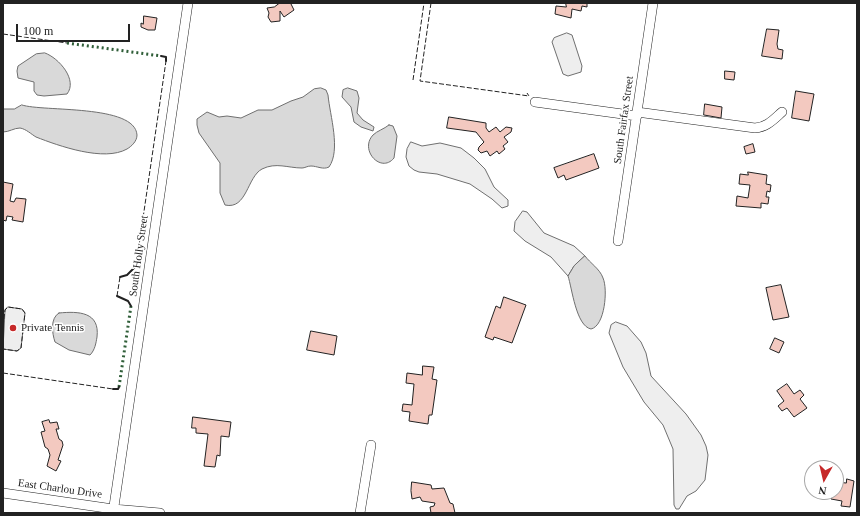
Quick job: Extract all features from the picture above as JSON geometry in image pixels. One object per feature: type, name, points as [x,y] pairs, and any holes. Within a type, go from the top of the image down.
[{"type":"street","name":"South Holly Street","points":[[113,511],[188,3]]},
{"type":"street","name":"South Fairfax Street","points":[[618,241],[654,3]]},
{"type":"street","points":[[535,102],[755,128],[762,128],[782,112]]},
{"type":"street","points":[[360,513],[371,445]]},
{"type":"street","name":"East Charlou Drive","points":[[3,493],[113,511],[160,513]]},
{"type":"shaded area","points":[[567,33],[572,35],[582,66],[581,72],[568,76],[563,74],[552,42],[554,38]]},
{"type":"shaded area","points":[[45,53],[61,64],[69,76],[70,88],[67,94],[44,96],[37,95],[34,91],[34,82],[18,78],[18,66],[36,54]]},
{"type":"shaded area","points":[[321,88],[326,90],[328,95],[334,132],[334,152],[329,167],[267,167],[257,173],[238,203],[225,205],[220,193],[220,163],[199,133],[197,119],[207,112],[219,117],[227,116],[241,118],[258,110],[272,110],[303,97],[314,89]]},
{"type":"shaded area","points":[[348,88],[357,91],[359,98],[357,113],[363,120],[374,127],[373,131],[361,127],[354,122],[351,107],[342,97],[343,90]]},
{"type":"shaded area","points":[[22,105],[87,111],[121,118],[132,125],[137,137],[134,143],[127,149],[117,153],[106,154],[69,148],[36,137],[20,128],[3,132],[3,109],[14,109]]},
{"type":"shaded area","points":[[389,125],[393,126],[397,136],[394,158],[389,162],[378,162],[370,153],[369,141],[373,135]]},
{"type":"shaded area","points":[[411,142],[422,146],[440,143],[461,148],[485,169],[494,187],[508,200],[508,206],[502,208],[470,184],[437,174],[414,170],[409,166],[406,157],[407,149]]},
{"type":"shaded area","points":[[523,211],[527,212],[544,233],[574,246],[585,256],[574,266],[568,276],[551,257],[525,241],[514,231],[515,222]]},
{"type":"shaded area","points":[[585,256],[602,275],[605,290],[602,314],[596,326],[591,329],[586,326],[578,314],[568,276],[574,266]]},
{"type":"shaded area","name":"Private Tennis","points":[[8,307],[22,309],[25,313],[21,348],[17,351],[3,349],[5,310]]},
{"type":"shaded area","points":[[59,313],[81,313],[92,318],[95,322],[97,329],[96,344],[90,355],[69,350],[55,342],[53,322],[56,315]]},
{"type":"shaded area","points":[[616,322],[627,326],[641,342],[646,353],[651,376],[686,414],[701,435],[706,446],[708,455],[705,480],[696,491],[687,496],[679,509],[676,509],[674,505],[673,449],[663,425],[644,402],[623,367],[609,333],[611,325]]},
{"type":"building","points":[[280,3],[292,3],[291,4],[294,10],[284,17],[280,11],[280,21],[271,22],[268,17],[269,13],[267,8],[274,7]]},
{"type":"building","points":[[566,3],[587,3],[587,7],[582,6],[581,11],[572,9],[571,18],[555,14],[556,6],[566,7]]},
{"type":"building","points":[[144,16],[157,18],[155,30],[148,30],[141,27]]},
{"type":"building","points":[[767,29],[779,30],[777,44],[778,49],[783,50],[782,59],[762,56]]},
{"type":"building","points":[[725,71],[735,72],[734,80],[725,79]]},
{"type":"building","points":[[796,91],[814,94],[809,121],[792,118]]},
{"type":"building","points":[[705,104],[722,107],[721,118],[704,115]]},
{"type":"building","points":[[449,117],[486,123],[486,128],[489,132],[496,127],[500,132],[506,127],[512,128],[511,132],[504,137],[508,142],[503,146],[505,149],[499,154],[497,151],[490,156],[487,151],[481,153],[478,150],[484,142],[476,132],[447,128]]},
{"type":"building","points":[[753,144],[755,152],[746,154],[744,147]]},
{"type":"building","points":[[594,154],[599,168],[566,180],[564,175],[558,178],[554,168]]},
{"type":"building","points":[[748,172],[767,175],[766,184],[771,185],[770,192],[767,191],[766,197],[769,197],[768,204],[761,203],[761,208],[736,206],[737,196],[748,198],[750,185],[739,184],[740,174],[748,175]]},
{"type":"building","points":[[3,182],[13,184],[10,201],[14,202],[16,198],[26,199],[23,222],[12,220],[13,217],[7,216],[6,221],[3,220]]},
{"type":"building","points":[[781,285],[789,317],[773,320],[766,288]]},
{"type":"building","points":[[504,297],[526,305],[512,343],[494,337],[493,340],[485,337],[496,306],[500,308]]},
{"type":"building","points":[[311,331],[337,336],[334,355],[307,350]]},
{"type":"building","points":[[775,338],[784,342],[779,353],[770,349]]},
{"type":"building","points":[[423,366],[434,367],[432,379],[437,380],[432,415],[429,415],[428,424],[409,421],[410,412],[402,411],[403,404],[412,405],[414,384],[406,383],[407,373],[422,375]]},
{"type":"building","points":[[787,384],[794,394],[800,390],[804,395],[800,399],[807,408],[794,417],[787,408],[782,411],[778,406],[784,401],[777,391]]},
{"type":"building","points":[[193,417],[231,422],[229,437],[221,436],[220,456],[217,455],[215,467],[204,466],[208,434],[196,433],[196,428],[192,428]]},
{"type":"building","points":[[49,420],[50,423],[57,422],[59,429],[56,429],[59,439],[62,441],[63,445],[58,460],[61,461],[56,471],[47,466],[50,455],[48,449],[45,447],[41,432],[45,431],[42,422]]},
{"type":"building","points":[[847,479],[854,481],[850,507],[841,506],[842,501],[836,500],[844,500],[844,483],[846,483]]},
{"type":"building","points":[[412,482],[431,485],[432,489],[444,488],[450,503],[453,504],[455,513],[431,513],[430,507],[434,506],[435,503],[422,501],[420,497],[412,499]]},
{"type":"hedge","points":[[67,43],[161,56]]},
{"type":"hedge","points":[[119,387],[131,306]]},
{"type":"fence","points":[[413,80],[424,3]]},
{"type":"fence","points":[[431,3],[420,81],[529,96],[527,93]]},
{"type":"fence","points":[[3,34],[67,43]]},
{"type":"fence","points":[[136,266],[166,61]]},
{"type":"fence","points":[[117,296],[120,277]]},
{"type":"fence","points":[[3,326],[5,310],[8,307],[22,309],[25,313],[21,348],[17,351],[3,349]]},
{"type":"fence","points":[[3,373],[113,389]]},
{"type":"wall","points":[[161,56],[166,57],[166,61]]},
{"type":"wall","points":[[120,277],[127,275],[136,266]]},
{"type":"wall","points":[[117,296],[128,301],[131,306]]},
{"type":"wall","points":[[113,389],[118,389],[119,387]]},
{"type":"place","name":"Private Tennis","points":[[13,328]]}]
